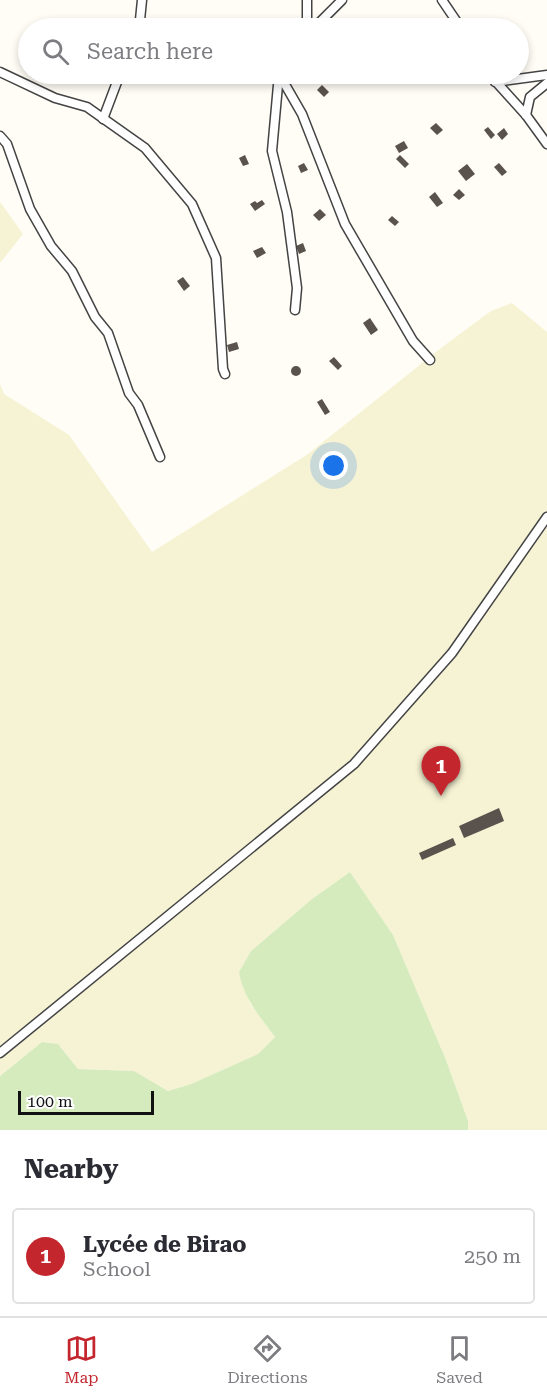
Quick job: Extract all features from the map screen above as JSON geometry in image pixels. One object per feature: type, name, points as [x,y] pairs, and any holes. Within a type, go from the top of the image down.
[{"type":"street","points":[[140,18],[142,0]]},
{"type":"street","points":[[307,0],[307,18]]},
{"type":"street","points":[[324,18],[342,0]]},
{"type":"street","points":[[442,0],[454,18]]},
{"type":"street","points":[[0,72],[18,80]]},
{"type":"street","points":[[529,77],[547,75]]},
{"type":"street","points":[[526,116],[530,98],[547,83]]},
{"type":"street","points":[[26,84],[56,98],[87,107],[145,148],[192,204],[216,258],[225,374]]},
{"type":"street","points":[[103,119],[116,84]]},
{"type":"street","points":[[278,84],[272,151],[289,223],[297,288],[294,310]]},
{"type":"street","points":[[285,84],[302,114],[345,224],[413,341],[430,360]]},
{"type":"street","points":[[497,84],[526,116],[547,144]]},
{"type":"street","points":[[0,136],[7,144],[30,209],[51,246],[72,271],[95,317],[108,333],[129,393],[138,405],[160,457]]},
{"type":"street","points":[[0,1053],[354,764],[452,653],[547,517]]},
{"type":"shaded area","points":[[0,202],[23,234],[0,263]]},
{"type":"shaded area","points":[[512,303],[547,332],[547,1130],[468,1130],[468,1121],[446,1060],[393,935],[350,872],[312,899],[251,951],[239,972],[250,1003],[275,1037],[258,1054],[191,1084],[168,1091],[134,1071],[78,1069],[58,1044],[42,1042],[0,1076],[0,384],[4,394],[69,435],[152,552],[308,454],[445,345],[491,311]]},
{"type":"green space","points":[[350,872],[393,935],[446,1060],[468,1121],[468,1130],[0,1130],[0,1076],[42,1042],[58,1044],[78,1069],[134,1071],[168,1091],[191,1084],[258,1054],[275,1037],[248,998],[239,972],[251,951],[312,899]]},
{"type":"building","points":[[322,85],[329,92],[324,97],[317,90]]},
{"type":"building","points":[[436,123],[443,130],[437,135],[430,128]]},
{"type":"building","points":[[488,127],[495,135],[491,139],[484,130]]},
{"type":"building","points":[[504,128],[508,134],[502,140],[497,134]]},
{"type":"building","points":[[404,141],[408,148],[399,153],[395,146]]},
{"type":"building","points":[[245,155],[249,164],[243,166],[239,158]]},
{"type":"building","points":[[400,155],[409,164],[405,168],[396,159]]},
{"type":"building","points":[[304,163],[308,170],[301,173],[298,166]]},
{"type":"building","points":[[499,163],[507,172],[502,176],[494,167]]},
{"type":"building","points":[[467,164],[475,174],[466,181],[458,171]]},
{"type":"building","points":[[459,189],[465,195],[459,200],[453,195]]},
{"type":"building","points":[[435,192],[443,203],[437,207],[429,197]]},
{"type":"building","points":[[262,200],[265,204],[255,211],[250,204]]},
{"type":"building","points":[[320,209],[326,215],[319,221],[313,215]]},
{"type":"building","points":[[392,216],[399,222],[395,226],[388,220]]},
{"type":"building","points":[[303,243],[306,251],[299,254],[296,246]]},
{"type":"building","points":[[262,247],[266,253],[257,258],[253,251]]},
{"type":"building","points":[[183,277],[190,286],[184,291],[177,281]]},
{"type":"building","points":[[370,318],[378,330],[371,335],[363,323]]},
{"type":"building","points":[[237,342],[239,349],[229,352],[227,345]]},
{"type":"building","points":[[334,357],[342,366],[338,370],[329,361]]},
{"type":"building","points":[[296,366],[300,367],[300,375],[296,376],[292,375],[291,371],[292,367]]},
{"type":"building","points":[[322,399],[330,412],[325,415],[317,402]]},
{"type":"building","points":[[499,808],[504,821],[464,838],[459,826]]},
{"type":"building","points":[[453,838],[456,845],[422,860],[419,853]]},
{"type":"place","name":"Lycée de Birao","points":[[441,796]]}]
